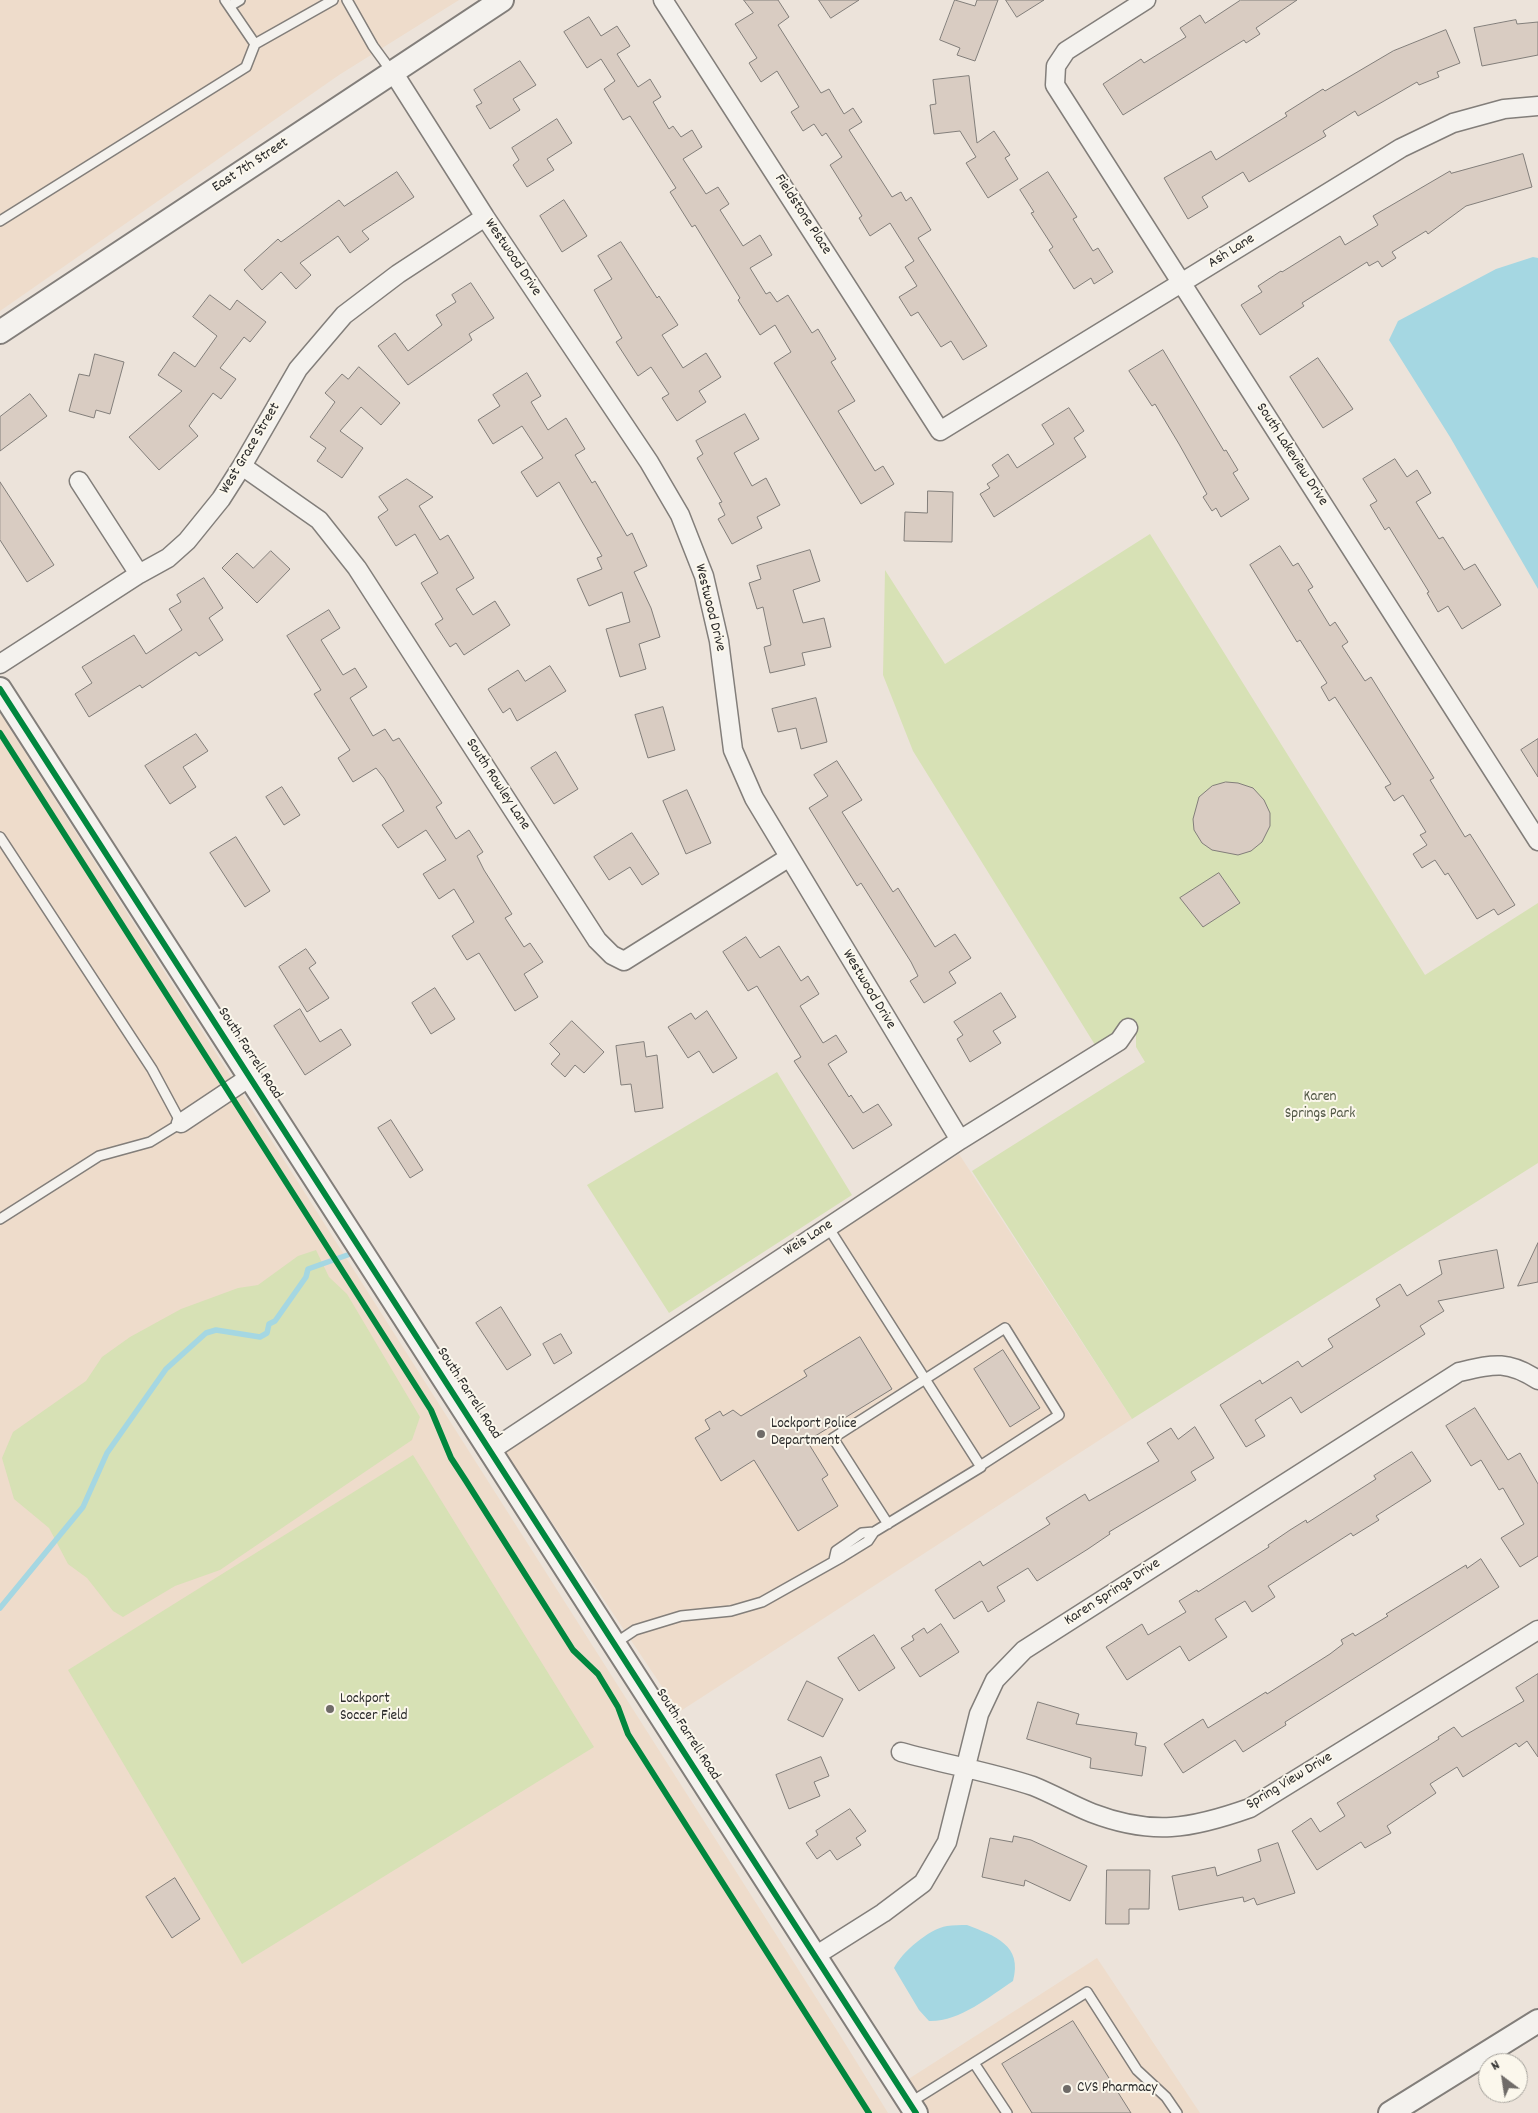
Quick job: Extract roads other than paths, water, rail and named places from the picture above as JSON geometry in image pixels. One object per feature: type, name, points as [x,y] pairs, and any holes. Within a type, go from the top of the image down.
[{"type":"street","name":"East 7th Street","points":[[0,332],[502,0]]},
{"type":"street","name":"Fieldstone Place","points":[[663,0],[940,431]]},
{"type":"street","name":"South Lakeview Drive","points":[[1146,0],[1066,51],[1056,66],[1054,85],[1538,842]]},
{"type":"street","name":"Westwood Drive","points":[[392,72],[485,217],[649,462],[680,515],[704,576],[719,641],[733,750],[754,798],[788,858],[960,1140]]},
{"type":"street","name":"Ash Lane","points":[[940,431],[1401,148],[1453,123],[1504,109],[1538,106]]},
{"type":"street","name":"West Grace Street","points":[[0,664],[139,574],[168,558],[187,541],[216,505],[242,466],[298,369],[344,315],[398,274],[485,217]]},
{"type":"street","name":"South Rowley Lane","points":[[242,466],[319,520],[357,568],[597,940],[612,955],[624,961],[788,858]]},
{"type":"street","points":[[79,480],[139,574]]},
{"type":"street","name":"South Farrell Road","points":[[0,689],[913,2110]]},
{"type":"street","name":"Weis Lane","points":[[490,1451],[960,1140],[1119,1041],[1128,1028]]},
{"type":"street","points":[[181,1123],[250,1077]]},
{"type":"street","name":"Karen Springs Drive","points":[[815,1956],[883,1913],[923,1883],[947,1842],[979,1714],[995,1680],[1024,1650],[1459,1372],[1492,1364],[1520,1368],[1538,1380]]},
{"type":"street","name":"Spring View Drive","points":[[901,1752],[1033,1786],[1093,1813],[1131,1824],[1168,1829],[1209,1823],[1250,1808],[1538,1630]]},
{"type":"street","points":[[1390,2113],[1538,2021]]},
{"type":"lane","points":[[240,0],[228,3],[255,44]]},
{"type":"lane","points":[[0,220],[246,67],[255,44],[333,0]]},
{"type":"lane","points":[[347,0],[373,46],[392,72]]},
{"type":"lane","points":[[0,837],[152,1069],[181,1123],[150,1142],[99,1156],[0,1219]]},
{"type":"lane","points":[[828,1227],[980,1466]]},
{"type":"lane","points":[[614,1644],[635,1630],[681,1616],[731,1611],[762,1602],[868,1540],[874,1532],[888,1524],[980,1466],[1059,1414],[1004,1328],[833,1438],[888,1524]]},
{"type":"lane","points":[[913,2110],[974,2063],[1087,1992],[1137,2070],[1166,2097],[1177,2113]]},
{"type":"lane","points":[[974,2063],[1007,2113]]},
{"type":"water","points":[[1533,257],[1538,258],[1538,589],[1450,437],[1389,340],[1398,321],[1496,269]]},
{"type":"water","points":[[967,1925],[996,1938],[1010,1950],[1014,1959],[1015,1969],[1013,1981],[984,2001],[962,2013],[940,2020],[929,2021],[919,2010],[894,1968],[903,1955],[924,1936],[947,1926]]},
{"type":"waterway","points":[[0,1608],[83,1507],[107,1453],[166,1369],[206,1333],[216,1330],[260,1337],[267,1333],[269,1324],[275,1321],[306,1277],[308,1269],[353,1253]]},
{"type":"place","name":"Lockport Police Department","points":[[761,1434]]},
{"type":"place","name":"Lockport Soccer Field","points":[[330,1709]]},
{"type":"place","name":"CVS Pharmacy","points":[[1067,2089]]},
{"type":"park label","name":"Karen Springs Park","points":[[1320,1106]]}]
